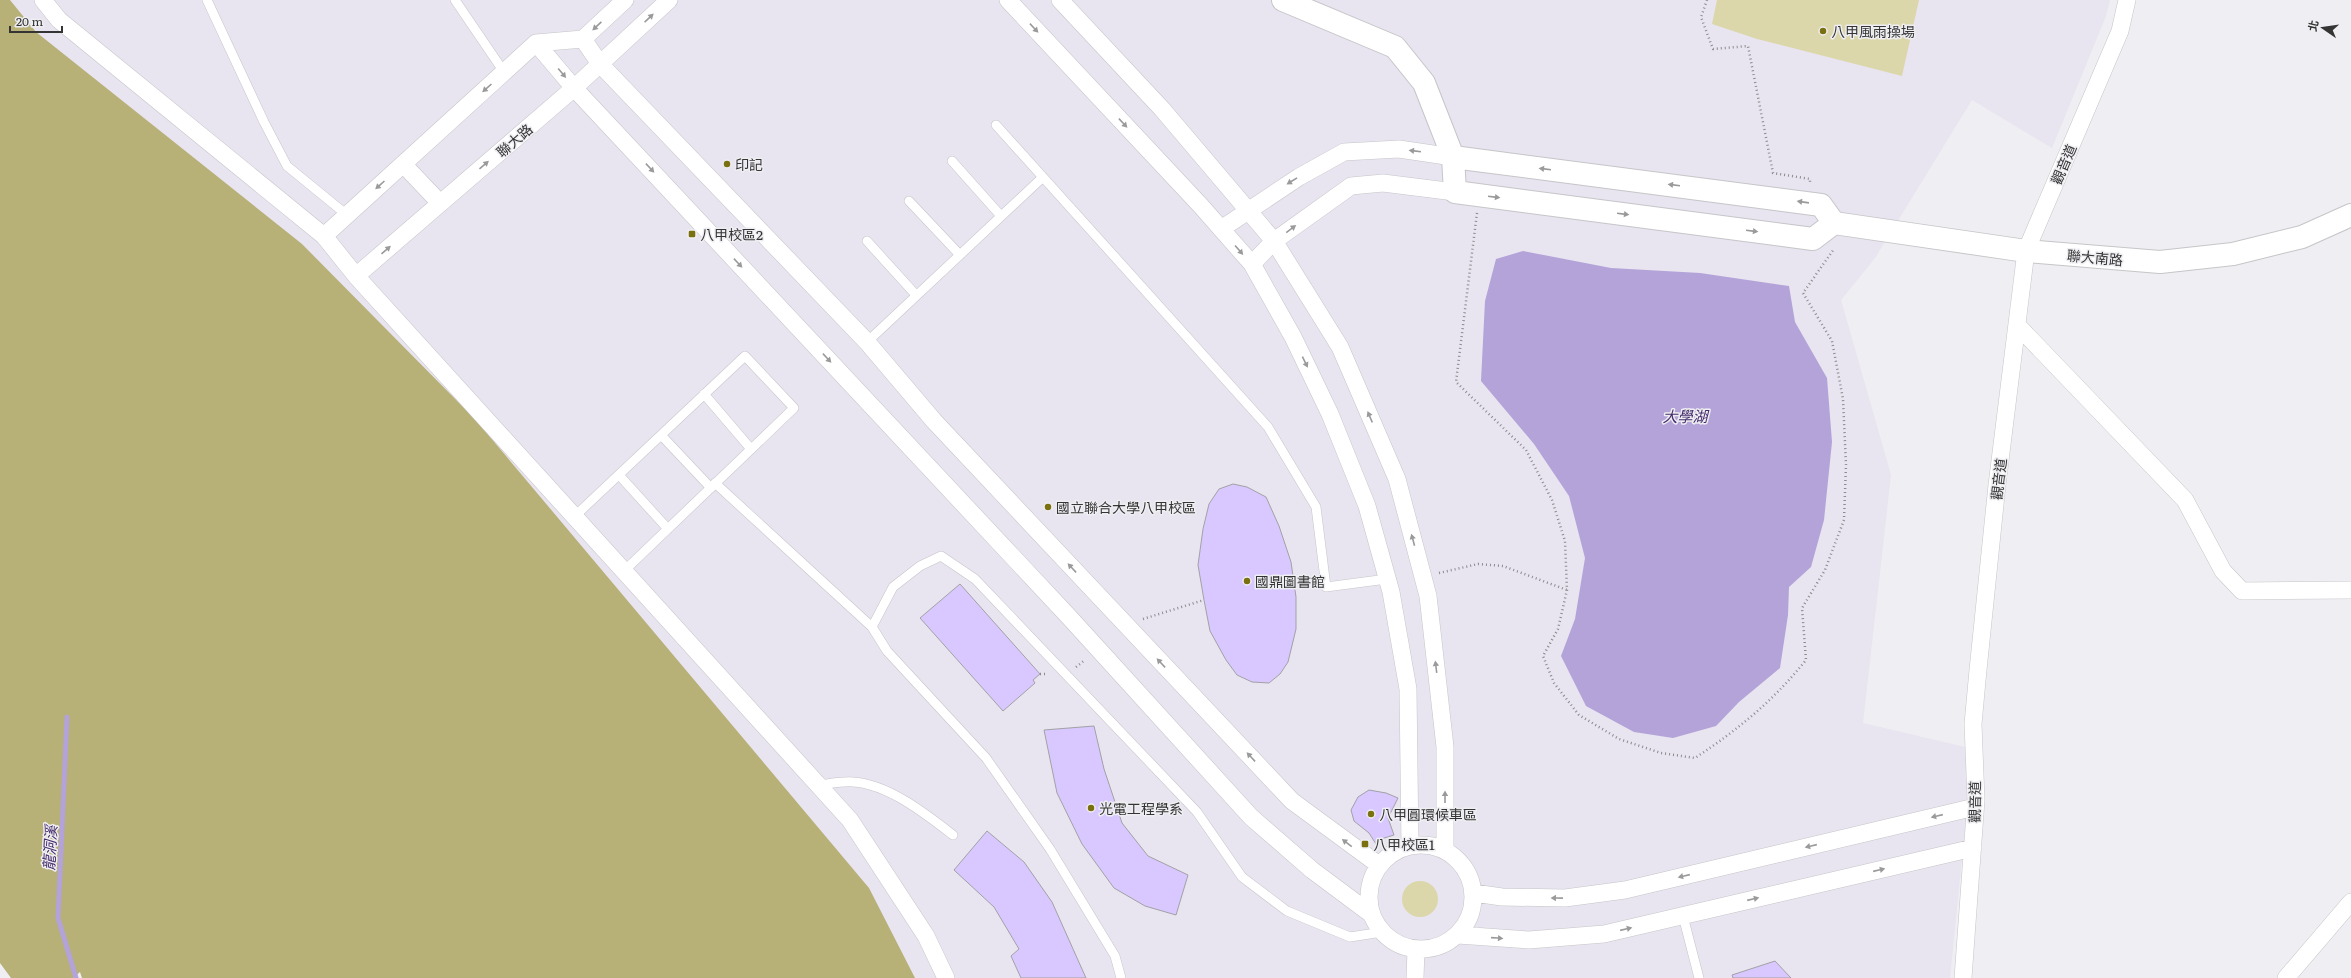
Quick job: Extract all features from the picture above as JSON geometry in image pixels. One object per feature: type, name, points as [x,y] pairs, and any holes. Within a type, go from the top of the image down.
[{"type":"street","points":[[43,0],[60,20],[324,236],[356,276],[850,820],[926,936],[946,978]]},
{"type":"street","points":[[324,236],[536,43],[583,39],[625,0]]},
{"type":"street","name":"聯大路","points":[[356,276],[574,88],[669,0]]},
{"type":"street","points":[[1008,0],[1252,264],[1292,337],[1330,414],[1367,506],[1387,579],[1408,690],[1410,846]]},
{"type":"street","points":[[1060,0],[1162,110],[1274,241],[1340,347],[1397,479],[1428,596],[1445,747],[1445,850]]},
{"type":"street","points":[[1283,0],[1395,47],[1424,83],[1453,156],[1455,192]]},
{"type":"street","name":"觀音道","points":[[1963,978],[1975,807],[1973,724],[1977,677],[1997,485],[2026,251],[2120,31],[2127,0]]},
{"type":"street","points":[[583,39],[600,64],[867,342],[934,421],[1292,801],[1379,866]]},
{"type":"street","points":[[536,43],[574,88],[1075,623],[1251,817],[1312,870],[1372,914]]},
{"type":"street","points":[[1221,229],[1299,176],[1344,152],[1399,149],[1821,205],[1842,224],[1813,239],[1383,183],[1351,186],[1274,241],[1252,264]]},
{"type":"street","points":[[403,164],[440,203]]},
{"type":"street","name":"聯大南路","points":[[1842,224],[2026,251],[2160,262],[2233,254],[2302,237],[2351,215]]},
{"type":"street","points":[[2017,325],[2185,500],[2223,571],[2242,591],[2351,590]]},
{"type":"street","points":[[1474,893],[1502,897],[1564,898],[1625,890],[1975,807]]},
{"type":"street","points":[[1428,845],[1445,850],[1459,861],[1466,871],[1474,893],[1473,909],[1468,923],[1458,935],[1446,944],[1432,949],[1416,950],[1392,941],[1382,932],[1372,914],[1369,897],[1371,886],[1379,866],[1393,853],[1410,846],[1428,845]]},
{"type":"street","points":[[1458,935],[1530,940],[1604,934],[1973,848]]},
{"type":"street","points":[[2286,978],[2351,902]]},
{"type":"street","points":[[1415,978],[1416,950]]},
{"type":"lane","points":[[207,0],[264,122],[287,166],[347,215]]},
{"type":"lane","points":[[455,0],[504,72]]},
{"type":"lane","points":[[996,125],[1268,427],[1316,507],[1326,587],[1387,579]]},
{"type":"lane","points":[[952,160],[1001,216]]},
{"type":"lane","points":[[867,342],[1043,177]]},
{"type":"lane","points":[[909,201],[960,255]]},
{"type":"lane","points":[[867,241],[916,296]]},
{"type":"lane","points":[[574,516],[745,356],[794,408],[624,571]]},
{"type":"lane","points":[[704,394],[751,449]]},
{"type":"lane","points":[[661,435],[713,485],[872,627],[888,651],[991,764],[1050,849],[1115,956],[1121,978]]},
{"type":"lane","points":[[619,475],[668,529]]},
{"type":"lane","points":[[872,627],[893,587],[920,566],[941,556],[974,579],[1197,812],[1242,877],[1288,911],[1350,937],[1382,932]]},
{"type":"lane","points":[[818,785],[853,782],[889,792],[923,811],[952,835]]},
{"type":"lane","points":[[1683,916],[1699,978]]},
{"type":"path","points":[[1707,0],[1700,17],[1713,49],[1748,46],[1773,173],[1810,179],[1808,203]]},
{"type":"path","points":[[1480,195],[1456,382],[1526,450],[1552,500],[1565,541],[1567,590],[1558,629],[1543,656],[1554,683],[1579,715],[1619,739],[1660,753],[1695,758],[1732,733],[1776,695],[1806,660],[1802,608],[1825,570],[1844,520],[1846,466],[1842,399],[1832,341],[1803,293],[1842,224]]},
{"type":"path","points":[[1422,577],[1478,564],[1503,566],[1567,590]]},
{"type":"shaded area","name":"國立聯合大學八甲校區","points":[[0,0],[2110,0],[2106,16],[2052,148],[1972,100],[1875,258],[1841,300],[1891,475],[1863,723],[1965,747],[1968,799],[1950,978],[823,978]]},
{"type":"shaded area","points":[[0,0],[10,0],[36,32],[302,244],[474,418],[869,888],[915,978],[82,978],[80,972],[73,978],[11,978],[0,963]]},
{"type":"shaded area","name":"八甲風雨操場","points":[[1717,0],[1919,0],[1902,76],[1757,39],[1712,24]]},
{"type":"shaded area","points":[[1420,881],[1430,884],[1435,889],[1438,899],[1435,909],[1430,914],[1420,917],[1410,914],[1405,909],[1402,899],[1405,889],[1410,884]]},
{"type":"water","name":"大學湖","points":[[1523,251],[1611,268],[1700,273],[1789,286],[1795,322],[1827,378],[1832,442],[1824,520],[1811,567],[1789,587],[1788,615],[1780,668],[1739,702],[1716,726],[1673,738],[1634,732],[1586,706],[1561,656],[1575,619],[1585,558],[1569,496],[1534,444],[1481,381],[1485,301],[1496,259]]},
{"type":"building","name":"國鼎圖書館","points":[[1233,484],[1247,487],[1266,497],[1279,526],[1291,562],[1296,597],[1296,629],[1288,662],[1280,674],[1269,683],[1252,682],[1237,675],[1226,660],[1210,631],[1204,600],[1198,565],[1203,529],[1209,504],[1219,489]]},
{"type":"building","points":[[960,584],[1040,674],[1033,680],[1035,683],[1003,711],[920,618]]},
{"type":"building","name":"光電工程學系","points":[[1094,726],[1104,769],[1122,823],[1148,856],[1188,875],[1176,915],[1145,906],[1114,888],[1082,844],[1057,793],[1044,730]]},
{"type":"building","name":"八甲圓環候車區","points":[[1369,790],[1386,793],[1398,798],[1388,818],[1394,835],[1381,839],[1376,844],[1369,833],[1354,821],[1351,810],[1358,797]]},
{"type":"building","points":[[987,831],[1024,862],[1052,902],[1086,978],[1021,978],[1011,956],[1019,949],[994,907],[954,870]]},
{"type":"building","points":[[1775,961],[1791,978],[1733,978],[1732,975]]},
{"type":"waterway","name":"龍洞溪","points":[[67,717],[58,918],[76,978]]},
{"type":"place","name":"八甲風雨操場","points":[[1823,31]]},
{"type":"place","name":"印記","points":[[727,164]]},
{"type":"place","name":"八甲校區2","points":[[692,234]]},
{"type":"place","name":"國立聯合大學八甲校區","points":[[1048,507]]},
{"type":"place","name":"國鼎圖書館","points":[[1247,581]]},
{"type":"place","name":"光電工程學系","points":[[1091,808]]},
{"type":"place","name":"八甲圓環候車區","points":[[1371,814]]},
{"type":"place","name":"八甲校區1","points":[[1365,844]]}]
